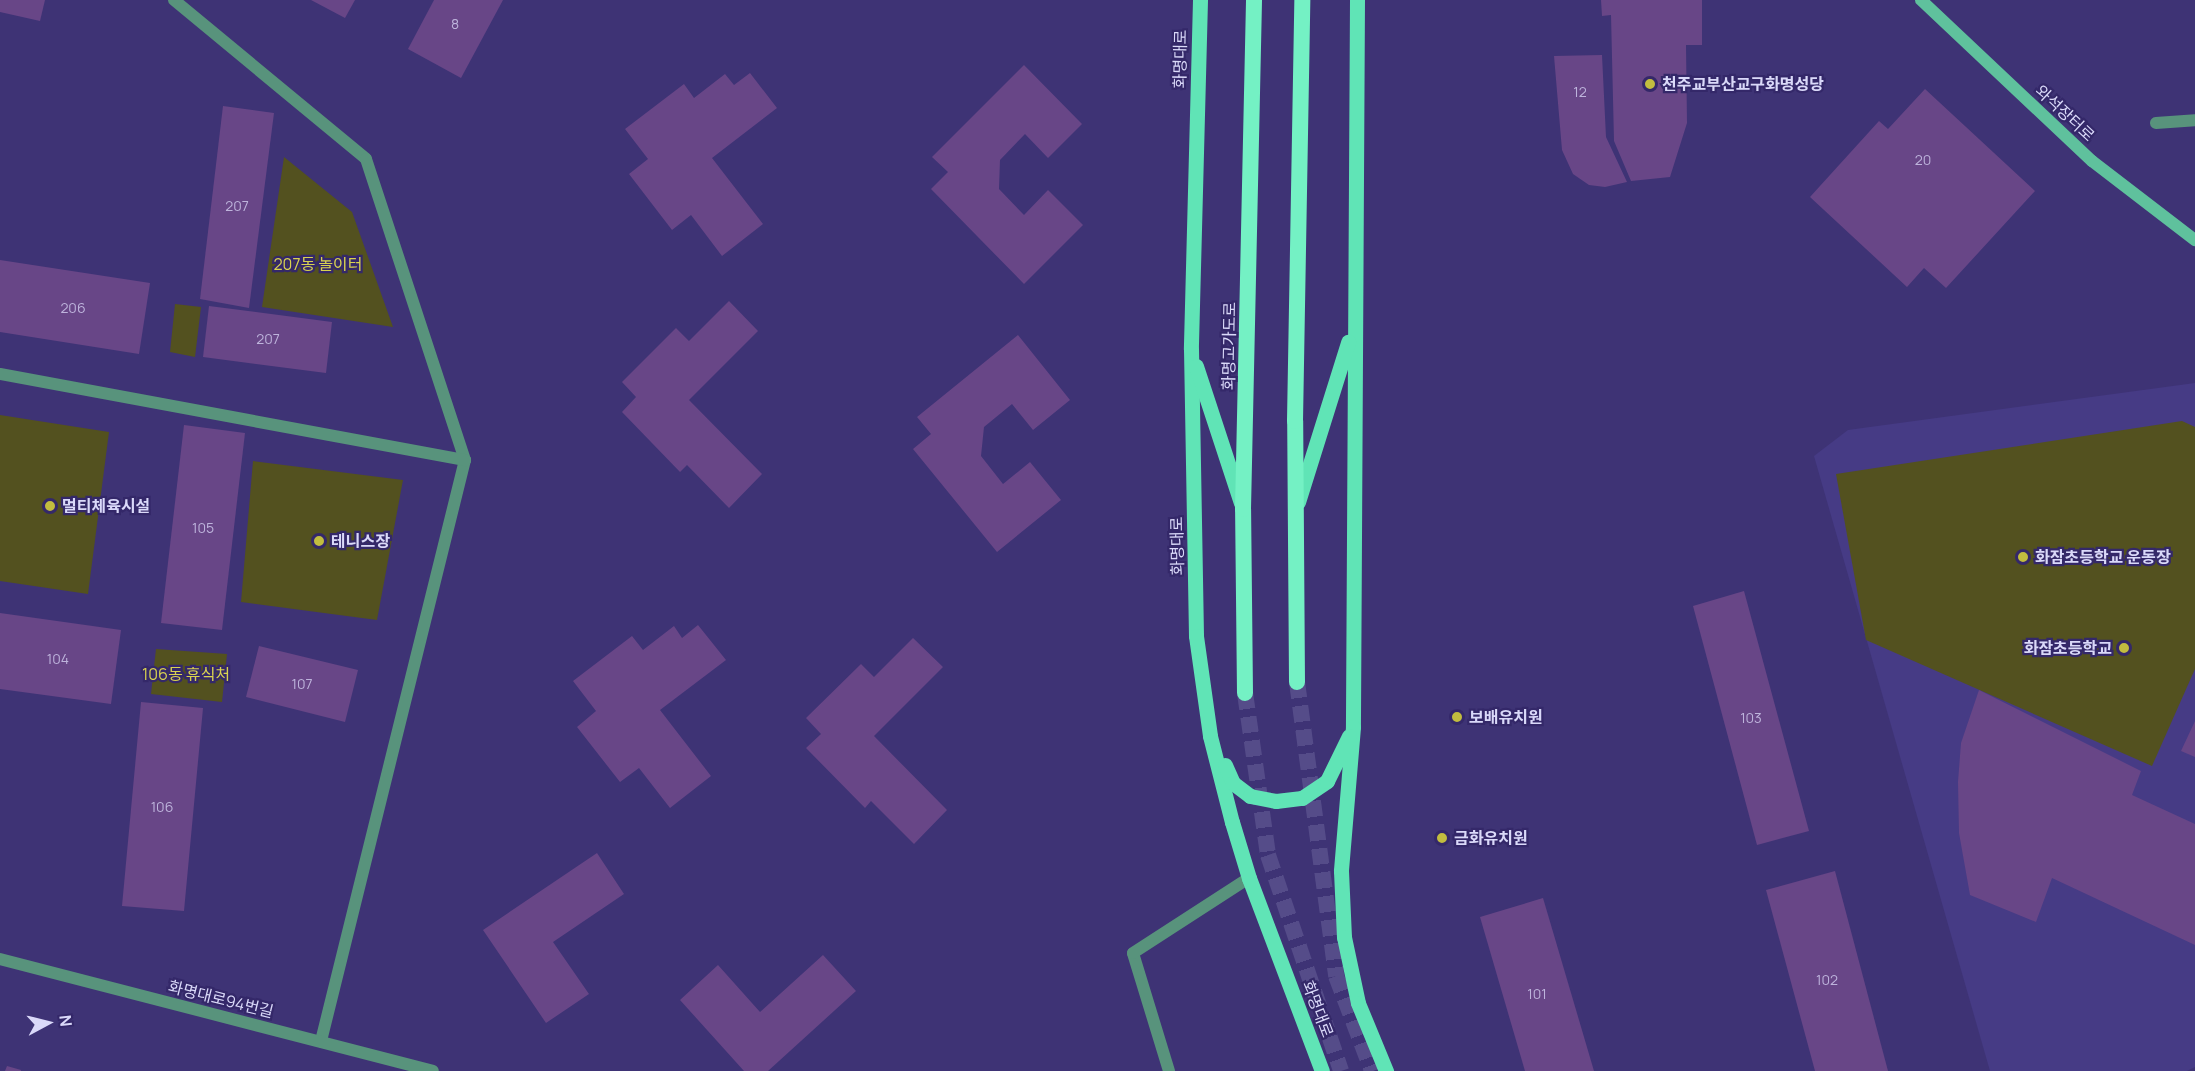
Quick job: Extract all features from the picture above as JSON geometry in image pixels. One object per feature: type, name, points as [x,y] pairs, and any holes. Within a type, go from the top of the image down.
[{"type":"highway","name":"화명고가도로","points":[[1245,693],[1243,509],[1254,0]]},
{"type":"highway","points":[[1297,682],[1295,421],[1302,0]]},
{"type":"main road","name":"화명대로","points":[[1200,0],[1191,348],[1196,636],[1210,736],[1249,878],[1322,1071]]},
{"type":"main road","points":[[1356,0],[1353,727],[1341,871],[1344,937],[1358,1003],[1386,1071]]},
{"type":"main road","name":"와석장터로","points":[[1922,0],[2092,161],[2195,240]]},
{"type":"main road","points":[[1296,508],[1353,328]]},
{"type":"main road","points":[[1191,348],[1243,509]]},
{"type":"main road","points":[[1210,736],[1233,783],[1250,796],[1276,801],[1302,798],[1327,781],[1353,727]]},
{"type":"street","points":[[174,0],[366,159],[465,460],[321,1041]]},
{"type":"street","points":[[2156,123],[2195,120]]},
{"type":"street","points":[[0,374],[465,460]]},
{"type":"street","points":[[1169,1071],[1133,953],[1249,878]]},
{"type":"street","name":"화명대로94번길","points":[[0,959],[433,1071]]},
{"type":"shaded area","name":"화잠초등학교","points":[[2195,383],[2195,1067],[2187,1071],[1990,1071],[1814,456],[1848,430]]},
{"type":"green space","name":"207동 놀이터","points":[[284,157],[352,212],[393,327],[262,307]]},
{"type":"green space","points":[[175,304],[201,307],[195,357],[170,352]]},
{"type":"green space","name":"멀티체육시설","points":[[0,415],[109,432],[88,594],[0,581]]},
{"type":"green space","name":"화잠초등학교 운동장","points":[[2182,421],[2195,427],[2195,669],[2152,766],[1866,640],[1836,474]]},
{"type":"green space","name":"테니스장","points":[[253,461],[403,480],[377,620],[241,602]]},
{"type":"green space","name":"106동 휴식처","points":[[156,649],[227,654],[222,702],[151,694]]},
{"type":"building","points":[[0,0],[45,0],[40,21],[0,12]]},
{"type":"building","points":[[311,0],[355,0],[345,18]]},
{"type":"building","points":[[434,0],[503,0],[461,78],[408,49]]},
{"type":"building","name":"천주교부산교구화명성당","points":[[1601,0],[1702,0],[1702,45],[1686,45],[1687,123],[1670,177],[1631,181],[1614,141],[1611,15],[1602,16]]},
{"type":"building","points":[[1602,55],[1606,137],[1627,182],[1605,187],[1589,185],[1573,174],[1562,150],[1554,56]]},
{"type":"building","points":[[1024,65],[1082,124],[1048,158],[1025,134],[1000,160],[999,189],[1024,215],[1048,190],[1083,225],[1024,284],[931,189],[948,172],[932,157]]},
{"type":"building","points":[[750,73],[777,108],[712,158],[763,224],[722,256],[691,215],[672,230],[629,174],[648,159],[625,129],[684,84],[694,98],[725,74],[734,85]]},
{"type":"building","points":[[1925,89],[2035,191],[1946,288],[1924,268],[1907,287],[1810,197],[1879,121],[1888,129]]},
{"type":"building","points":[[223,106],[274,113],[249,308],[200,299]]},
{"type":"building","points":[[0,260],[150,283],[139,354],[0,332]]},
{"type":"building","points":[[729,301],[758,331],[689,400],[762,474],[729,508],[687,465],[680,472],[622,412],[636,397],[622,382],[676,328],[689,341]]},
{"type":"building","points":[[209,306],[332,322],[326,373],[203,357]]},
{"type":"building","points":[[1018,335],[1070,400],[1033,430],[1012,404],[984,427],[981,456],[1003,484],[1030,462],[1061,500],[997,552],[913,449],[931,434],[917,417]]},
{"type":"building","points":[[184,425],[245,433],[222,630],[161,623]]},
{"type":"building","points":[[1744,591],[1809,831],[1757,845],[1693,606]]},
{"type":"building","points":[[0,613],[121,630],[111,704],[0,689]]},
{"type":"building","points":[[698,625],[726,660],[660,710],[711,776],[670,808],[639,768],[620,782],[577,727],[596,711],[573,681],[632,636],[643,650],[674,626],[682,638]]},
{"type":"building","points":[[913,638],[943,667],[874,736],[947,810],[914,844],[871,801],[865,808],[806,748],[821,734],[806,718],[861,664],[874,677]]},
{"type":"building","points":[[259,646],[358,670],[345,722],[246,697]]},
{"type":"building","points":[[1979,690],[2141,771],[2132,795],[2195,824],[2195,945],[2052,878],[2036,922],[1970,895],[1959,833],[1958,782],[1961,743]]},
{"type":"building","points":[[141,702],[203,708],[184,911],[122,906]]},
{"type":"building","points":[[2195,721],[2195,757],[2181,751]]},
{"type":"building","points":[[597,853],[624,894],[553,942],[589,994],[546,1023],[483,930]]},
{"type":"building","points":[[1835,871],[1888,1071],[1815,1071],[1766,890]]},
{"type":"building","points":[[1543,898],[1594,1071],[1525,1071],[1480,917]]},
{"type":"building","points":[[823,955],[856,991],[768,1071],[744,1071],[680,1000],[718,965],[760,1012]]},
{"type":"building","points":[[7,1066],[21,1070],[21,1071],[5,1071]]},
{"type":"tunnel","points":[[1297,682],[1336,976],[1372,1071]]},
{"type":"tunnel","points":[[1245,693],[1268,855],[1341,1071]]},
{"type":"place","name":"천주교부산교구화명성당","points":[[1650,84]]},
{"type":"place","name":"멀티체육시설","points":[[50,506]]},
{"type":"place","name":"테니스장","points":[[319,541]]},
{"type":"place","name":"화잠초등학교 운동장","points":[[2023,557]]},
{"type":"place","name":"화잠초등학교","points":[[2124,648]]},
{"type":"place","name":"보배유치원","points":[[1457,717]]},
{"type":"place","name":"금화유치원","points":[[1442,838]]}]
